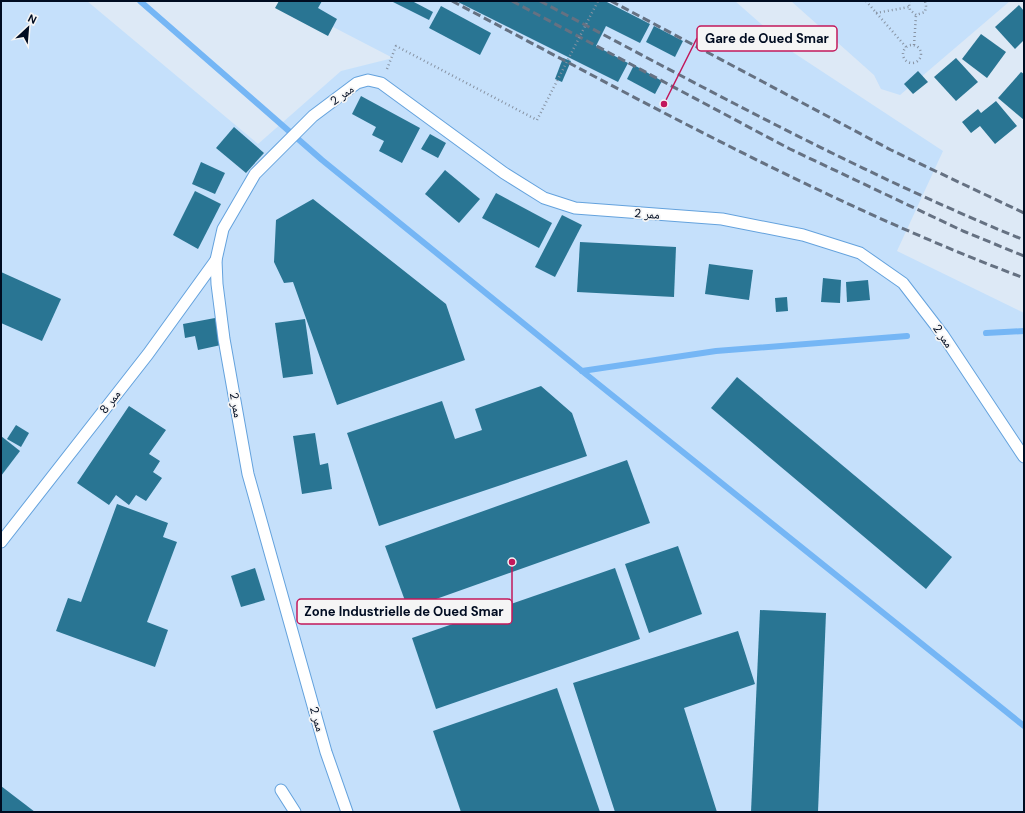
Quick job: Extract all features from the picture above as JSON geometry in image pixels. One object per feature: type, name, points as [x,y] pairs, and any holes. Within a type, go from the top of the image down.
[{"type":"lane","name":"ممر 2","points":[[347,812],[326,752],[248,474],[224,340],[217,284],[216,260],[223,229],[255,174],[313,116],[357,84],[368,80],[381,83],[504,173],[544,198],[575,208],[722,219],[803,235],[860,253],[903,283],[943,335],[1024,457]]},
{"type":"lane","name":"ممر 8","points":[[1,542],[148,354],[216,260]]},
{"type":"lane","points":[[281,790],[295,812]]},
{"type":"path","points":[[381,83],[396,46],[537,120],[598,1]]},
{"type":"path","points":[[866,1],[906,47]]},
{"type":"path","points":[[910,1],[909,7],[911,12],[916,15],[925,12],[925,1]]},
{"type":"path","points":[[876,13],[909,7]]},
{"type":"path","points":[[914,45],[916,15]]},
{"type":"path","points":[[914,45],[919,48],[921,54],[919,59],[914,62],[908,62],[904,57],[903,52],[906,47],[914,45]]},
{"type":"shaded area","points":[[1,1],[87,1],[258,144],[341,71],[393,58],[283,1],[735,1],[794,53],[943,151],[897,251],[1024,313],[1024,812],[1,812]]},
{"type":"shaded area","points":[[791,1],[1010,1],[900,95],[881,89],[874,75]]},
{"type":"building","points":[[279,1],[322,1],[318,8],[337,19],[328,36],[275,8]]},
{"type":"building","points":[[391,1],[412,1],[433,12],[429,20]]},
{"type":"building","points":[[456,1],[605,1],[650,24],[640,43],[606,26],[596,46],[628,63],[618,82]]},
{"type":"building","points":[[1019,5],[1024,11],[1024,40],[1015,49],[995,27]]},
{"type":"building","points":[[441,6],[491,33],[480,55],[429,28]]},
{"type":"building","points":[[654,26],[683,41],[675,57],[646,42]]},
{"type":"building","points":[[981,34],[1006,52],[987,78],[962,59]]},
{"type":"building","points":[[563,58],[571,61],[562,82],[555,79]]},
{"type":"building","points":[[956,58],[978,82],[956,101],[934,77]]},
{"type":"building","points":[[634,65],[662,81],[655,94],[627,79]]},
{"type":"building","points":[[918,71],[928,82],[913,94],[904,84]]},
{"type":"building","points":[[1021,72],[1024,74],[1024,120],[998,98]]},
{"type":"building","points":[[361,96],[420,128],[402,163],[379,151],[384,141],[372,135],[376,127],[352,114]]},
{"type":"building","points":[[996,101],[1017,126],[995,144],[980,126],[971,133],[962,122],[978,109],[981,113]]},
{"type":"building","points":[[234,127],[264,153],[246,173],[216,148]]},
{"type":"building","points":[[430,134],[446,143],[438,158],[421,149]]},
{"type":"building","points":[[201,162],[225,173],[215,194],[192,184]]},
{"type":"building","points":[[445,170],[480,199],[459,223],[425,194]]},
{"type":"building","points":[[195,191],[221,204],[198,249],[173,235]]},
{"type":"building","points":[[496,193],[552,223],[539,248],[482,218]]},
{"type":"building","points":[[313,199],[446,304],[465,360],[337,405],[293,282],[284,283],[274,262],[276,220]]},
{"type":"building","points":[[562,215],[582,225],[555,277],[535,267]]},
{"type":"building","points":[[580,242],[676,247],[674,297],[577,292]]},
{"type":"building","points":[[709,264],[753,270],[749,300],[705,294]]},
{"type":"building","points":[[1,272],[61,299],[42,341],[1,323]]},
{"type":"building","points":[[823,278],[841,280],[840,303],[821,302]]},
{"type":"building","points":[[868,280],[870,300],[847,302],[846,282]]},
{"type":"building","points":[[787,297],[788,311],[776,312],[775,298]]},
{"type":"building","points":[[215,318],[221,345],[198,350],[195,336],[185,338],[183,324]]},
{"type":"building","points":[[305,319],[313,374],[283,378],[275,323]]},
{"type":"building","points":[[737,377],[952,557],[926,589],[711,408]]},
{"type":"building","points":[[541,386],[572,413],[587,456],[379,526],[347,433],[442,401],[455,439],[482,430],[475,409]]},
{"type":"building","points":[[129,406],[166,430],[149,454],[160,461],[153,472],[162,478],[146,501],[136,495],[129,505],[116,495],[109,505],[77,483]]},
{"type":"building","points":[[16,425],[29,433],[21,447],[7,439]]},
{"type":"building","points":[[315,433],[320,465],[328,463],[332,489],[302,494],[293,436]]},
{"type":"building","points":[[1,436],[20,451],[1,476]]},
{"type":"building","points":[[627,460],[650,523],[408,609],[385,546]]},
{"type":"building","points":[[117,504],[168,523],[163,537],[177,542],[147,622],[168,630],[155,667],[56,631],[68,598],[81,602]]},
{"type":"building","points":[[678,546],[702,614],[649,633],[625,564]]},
{"type":"building","points":[[255,568],[265,600],[241,607],[231,576]]},
{"type":"building","points":[[615,568],[640,639],[436,709],[412,638]]},
{"type":"building","points":[[760,610],[826,613],[818,812],[751,812]]},
{"type":"building","points":[[738,631],[755,684],[684,708],[717,812],[615,812],[573,683]]},
{"type":"building","points":[[557,688],[600,812],[461,812],[433,731]]},
{"type":"building","points":[[1,786],[35,812],[1,812]]},
{"type":"waterway","points":[[140,1],[322,160],[1024,726]]},
{"type":"waterway","points":[[986,333],[1024,331]]},
{"type":"waterway","points":[[582,371],[716,351],[907,336]]},
{"type":"railway","points":[[452,1],[663,112],[805,184],[950,249],[1024,278]]},
{"type":"railway","points":[[512,1],[790,149],[963,231],[1024,256]]},
{"type":"railway","points":[[540,1],[719,96],[839,157],[962,214],[1024,240]]},
{"type":"railway","points":[[611,1],[891,150],[1024,213]]},
{"type":"place","name":"Gare de Oued Smar","points":[[664,104]]},
{"type":"place","name":"Zone Industrielle de Oued Smar","points":[[512,562]]}]
